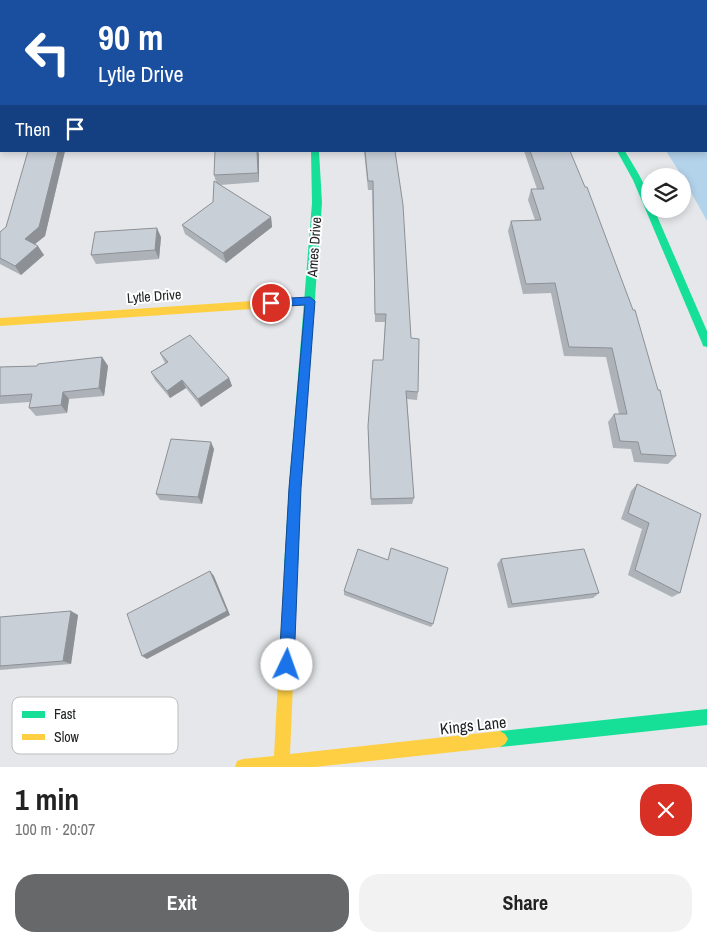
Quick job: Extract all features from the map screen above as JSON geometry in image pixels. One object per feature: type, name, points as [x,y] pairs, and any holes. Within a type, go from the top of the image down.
[{"type":"street","name":"Ames Drive","points":[[282,762],[295,488],[317,203],[315,152]]},
{"type":"street","points":[[622,152],[637,180],[707,343]]},
{"type":"street","name":"Lytle Drive","points":[[0,322],[310,301]]},
{"type":"street","name":"Kings Lane","points":[[243,767],[707,717]]},
{"type":"water","points":[[667,152],[707,152],[707,221],[691,192],[691,168],[677,168]]},
{"type":"building","points":[[28,152],[58,152],[39,227],[25,239],[38,246],[15,266],[0,258],[0,232],[6,227]]},
{"type":"building","points":[[215,152],[257,152],[258,173],[214,175]]},
{"type":"building","points":[[365,152],[395,152],[403,205],[411,338],[419,339],[418,392],[406,391],[414,498],[371,499],[368,426],[373,360],[383,360],[386,314],[375,314],[373,181],[368,181]]},
{"type":"building","points":[[530,152],[570,152],[585,187],[587,187],[633,310],[635,310],[658,390],[660,390],[676,456],[641,454],[638,442],[620,441],[614,414],[627,414],[612,348],[569,347],[555,283],[526,284],[511,221],[541,220],[531,189],[544,189]]},
{"type":"building","points":[[214,181],[271,217],[223,253],[182,225],[213,202]]},
{"type":"building","points":[[157,228],[155,250],[91,255],[95,232]]},
{"type":"building","points":[[190,335],[229,378],[198,399],[182,380],[167,391],[151,372],[168,362],[160,353]]},
{"type":"building","points":[[102,357],[99,388],[63,392],[61,405],[29,408],[32,394],[0,396],[0,367],[37,366],[38,364]]},
{"type":"building","points":[[171,439],[211,442],[198,497],[156,494]]},
{"type":"building","points":[[637,484],[701,514],[680,593],[635,570],[649,523],[628,513]]},
{"type":"building","points":[[391,548],[448,568],[433,624],[344,591],[358,549],[388,560]]},
{"type":"building","points":[[584,549],[599,593],[512,604],[501,559]]},
{"type":"building","points":[[210,571],[227,611],[142,656],[127,614]]},
{"type":"building","points":[[71,611],[63,661],[0,666],[0,617]]},
{"type":"traffic: fast","points":[[291,567],[295,488],[317,203],[315,152]]},
{"type":"traffic: fast","points":[[622,152],[637,180],[707,343]]},
{"type":"traffic: fast","points":[[500,739],[707,717]]},
{"type":"traffic: slow","points":[[0,322],[310,301]]},
{"type":"traffic: slow","points":[[282,762],[291,567]]},
{"type":"traffic: slow","points":[[243,767],[500,739]]},
{"type":"route","points":[[271,303],[310,301],[295,488],[287,665]]}]
